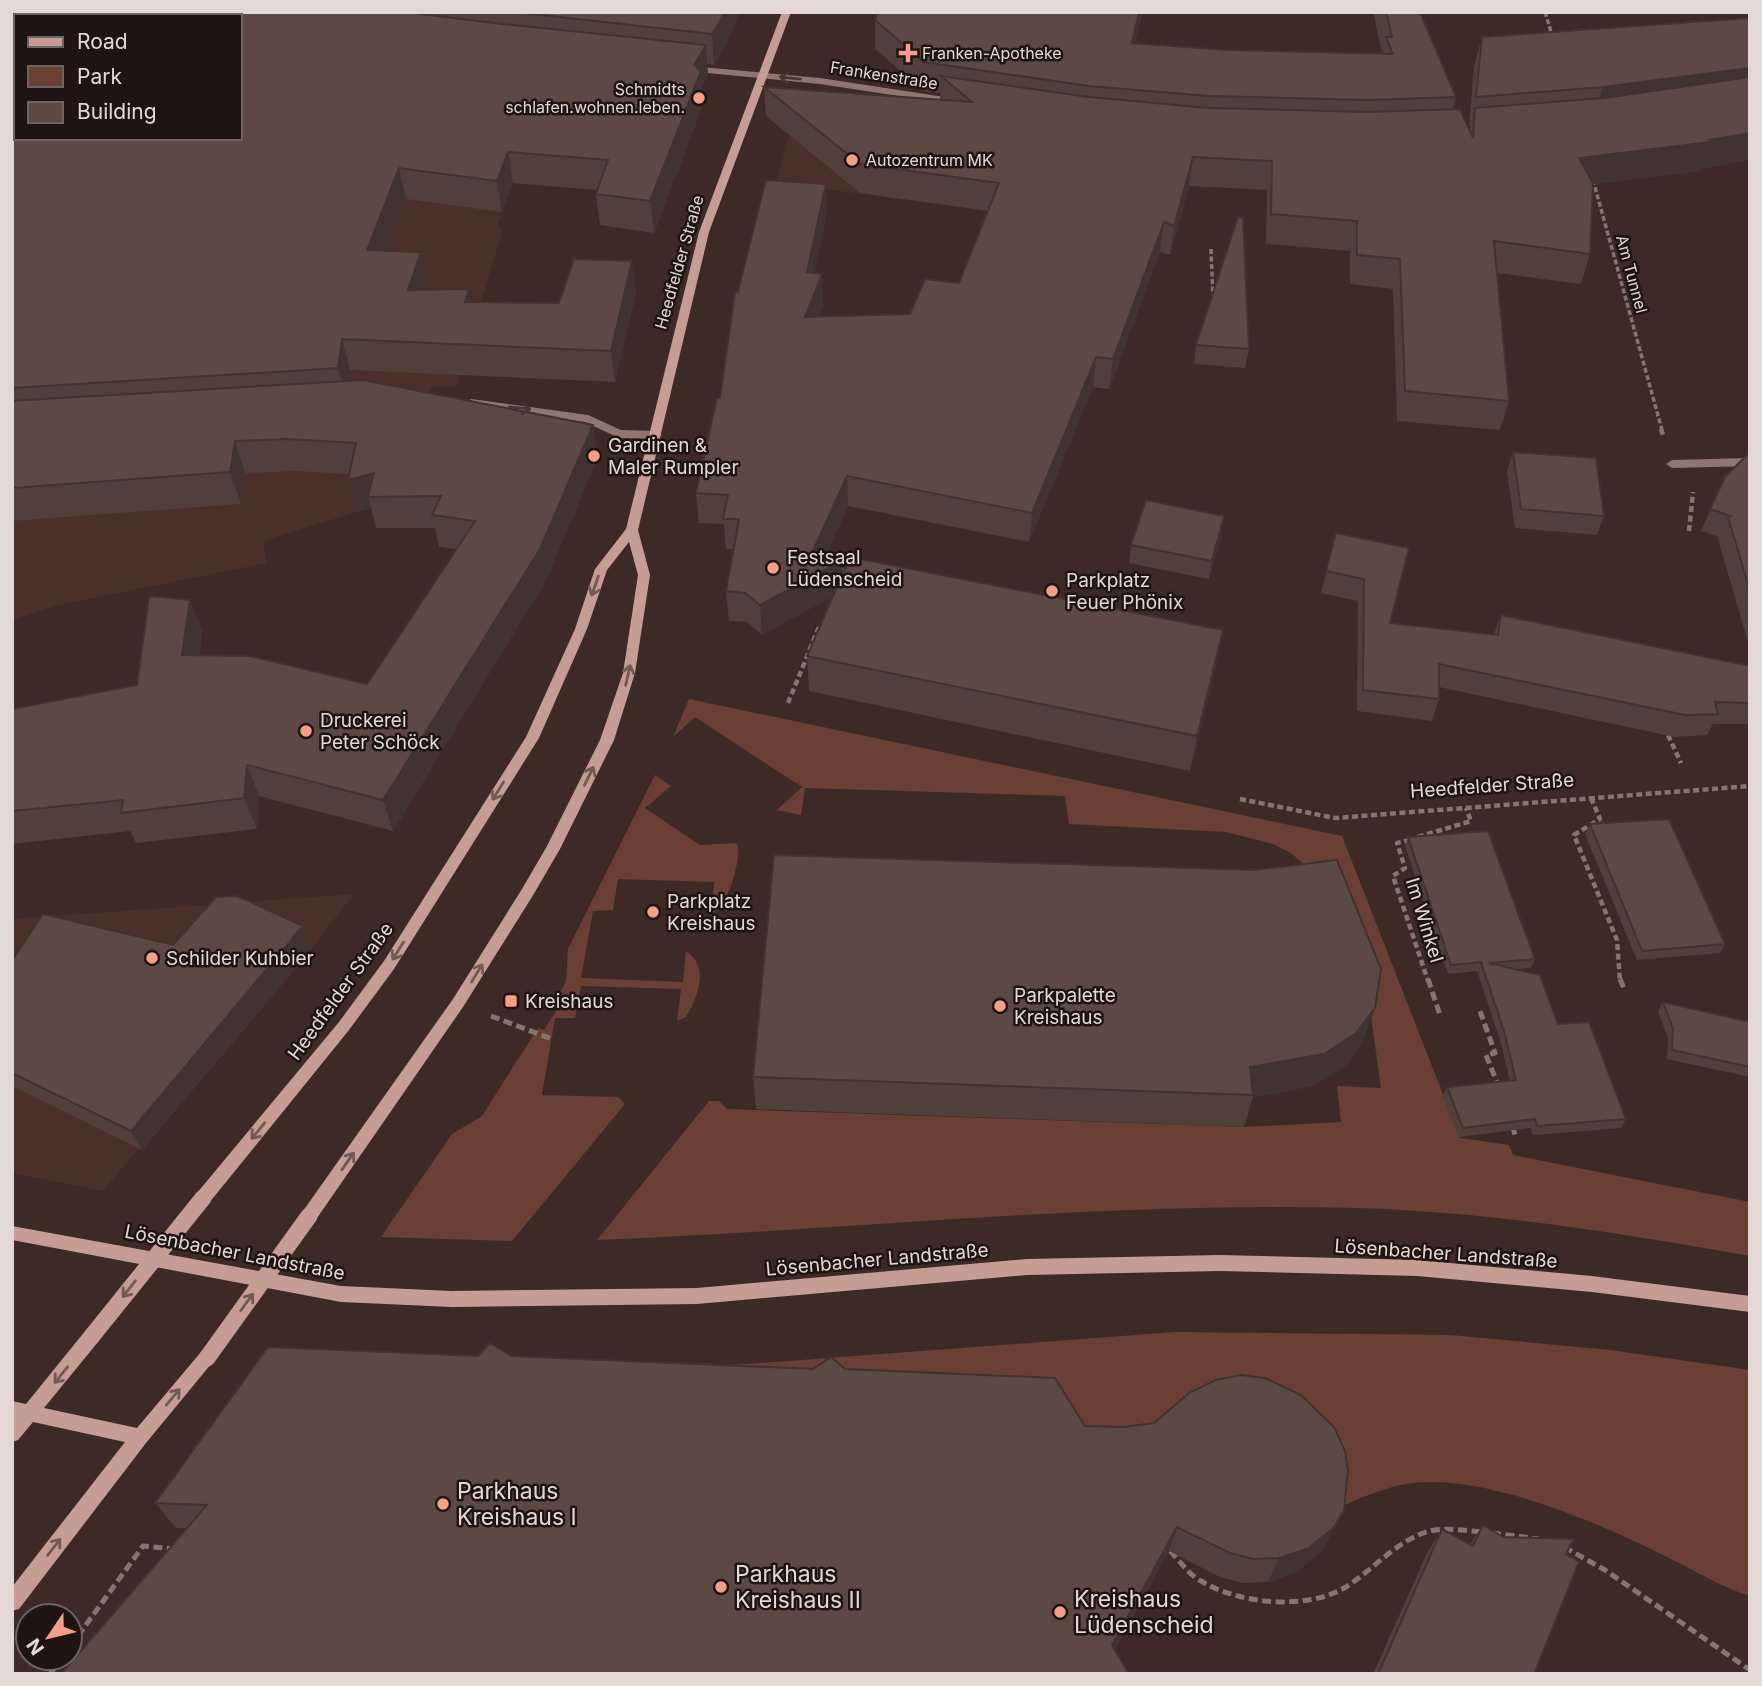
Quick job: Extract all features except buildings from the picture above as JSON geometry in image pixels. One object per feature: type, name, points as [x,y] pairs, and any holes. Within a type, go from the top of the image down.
[{"type":"main road","name":"Heedfelder Straße","points":[[12,1434],[21,1411],[92,1336],[344,1026],[389,965],[532,738],[559,682],[601,569],[632,530],[704,232],[787,12]]},
{"type":"main road","name":"Heedfelder Straße","points":[[12,1602],[140,1437],[207,1358],[457,1003],[554,849],[607,740],[629,673],[644,575],[632,530]]},
{"type":"main road","name":"Lösenbacher Landstraße","points":[[12,1233],[341,1294],[452,1299],[697,1296],[1026,1267],[1220,1263],[1417,1268],[1592,1284],[1750,1304]]},
{"type":"main road","points":[[21,1411],[140,1437]]},
{"type":"street","name":"Frankenstraße","points":[[678,68],[765,76],[964,103]]},
{"type":"street","points":[[455,402],[541,411],[588,419],[620,434],[656,435]]},
{"type":"street","points":[[1672,464],[1750,462]]},
{"type":"path","points":[[1545,12],[1553,38]]},
{"type":"path","name":"Am Tunnel","points":[[1592,177],[1661,429]]},
{"type":"path","points":[[1211,249],[1213,306]]},
{"type":"path","points":[[840,577],[850,552]]},
{"type":"path","points":[[788,703],[819,627]]},
{"type":"path","points":[[807,656],[815,658]]},
{"type":"path","points":[[1668,735],[1681,763]]},
{"type":"path","name":"Heedfelder Straße","points":[[1240,799],[1335,818],[1750,786]]},
{"type":"path","points":[[1591,798],[1600,819],[1574,835],[1617,940],[1620,981],[1625,991]]},
{"type":"path","name":"Im Winkel","points":[[1440,1015],[1394,876],[1405,868],[1397,843],[1471,821],[1466,808]]},
{"type":"path","points":[[457,1003],[552,1039]]},
{"type":"path","points":[[1480,1011],[1495,1054],[1486,1055],[1499,1090]]},
{"type":"path","points":[[1508,1114],[1516,1137]]},
{"type":"path","points":[[1163,1544],[1200,1581],[1239,1596],[1299,1600],[1325,1596],[1342,1589],[1389,1555],[1429,1531],[1467,1531],[1545,1540]]},
{"type":"path","points":[[1558,1544],[1605,1570],[1750,1670]]},
{"type":"path","points":[[84,1628],[144,1546],[185,1549]]},
{"type":"shaded area","points":[[12,64],[14,140],[242,138],[514,179],[497,227],[503,229],[456,387],[431,387],[429,402],[382,504],[263,541],[267,563],[59,605],[12,620]]},
{"type":"shaded area","name":"Autozentrum MK","points":[[940,117],[904,200],[776,182],[794,119]]},
{"type":"shaded area","points":[[354,894],[294,971],[142,1150],[138,1149],[103,1191],[12,1173],[12,919]]},
{"type":"green space","points":[[689,699],[1342,836],[1460,1138],[1509,1145],[1513,1155],[1750,1202],[1750,1256],[1652,1239],[1505,1219],[1358,1208],[1263,1207],[1072,1212],[597,1240],[709,1101],[719,1101],[727,1109],[1244,1127],[1341,1122],[1337,1086],[1381,1088],[1369,1002],[1316,875],[1291,853],[1273,844],[1226,832],[1069,824],[1065,796],[805,788],[801,815],[777,810],[802,787],[695,717],[673,737]]},
{"type":"green space","points":[[655,775],[671,786],[645,808],[700,845],[737,843],[737,860],[728,893],[718,909],[712,913],[714,882],[618,879],[613,910],[593,911],[581,978],[683,982],[686,951],[698,965],[700,973],[698,991],[686,1017],[677,1021],[681,989],[581,986],[575,1018],[555,1018],[542,1095],[618,1097],[625,1104],[512,1241],[381,1237],[452,1134],[482,1116],[538,1028],[544,1030],[561,1003],[555,1000],[566,982],[568,949]]},
{"type":"green space","points":[[1175,1332],[1451,1335],[1610,1350],[1750,1370],[1750,1596],[1573,1515],[1537,1502],[1465,1485],[1431,1482],[1401,1485],[1384,1489],[1336,1509],[1164,1437],[516,1372],[682,1369]]},
{"type":"place","name":"Franken-Apotheke","points":[[908,53]]},
{"type":"place","name":"Schmidts schlafen.wohnen.leben.","points":[[699,98]]},
{"type":"place","name":"Autozentrum MK","points":[[852,160]]},
{"type":"place","name":"Gardinen & Maler Rumpler","points":[[594,456]]},
{"type":"place","name":"Festsaal Lüdenscheid","points":[[773,568]]},
{"type":"place","name":"Parkplatz Feuer Phönix","points":[[1052,591]]},
{"type":"place","name":"Druckerei Peter Schöck","points":[[306,731]]},
{"type":"place","name":"Parkplatz Kreishaus","points":[[653,912]]},
{"type":"place","name":"Schilder Kuhbier","points":[[152,958]]},
{"type":"place","name":"Kreishaus","points":[[511,1001]]},
{"type":"place","name":"Parkpalette Kreishaus","points":[[1000,1006]]},
{"type":"place","name":"Parkhaus Kreishaus I","points":[[443,1504]]},
{"type":"place","name":"Parkhaus Kreishaus II","points":[[721,1587]]},
{"type":"place","name":"Kreishaus Lüdenscheid","points":[[1060,1612]]}]
